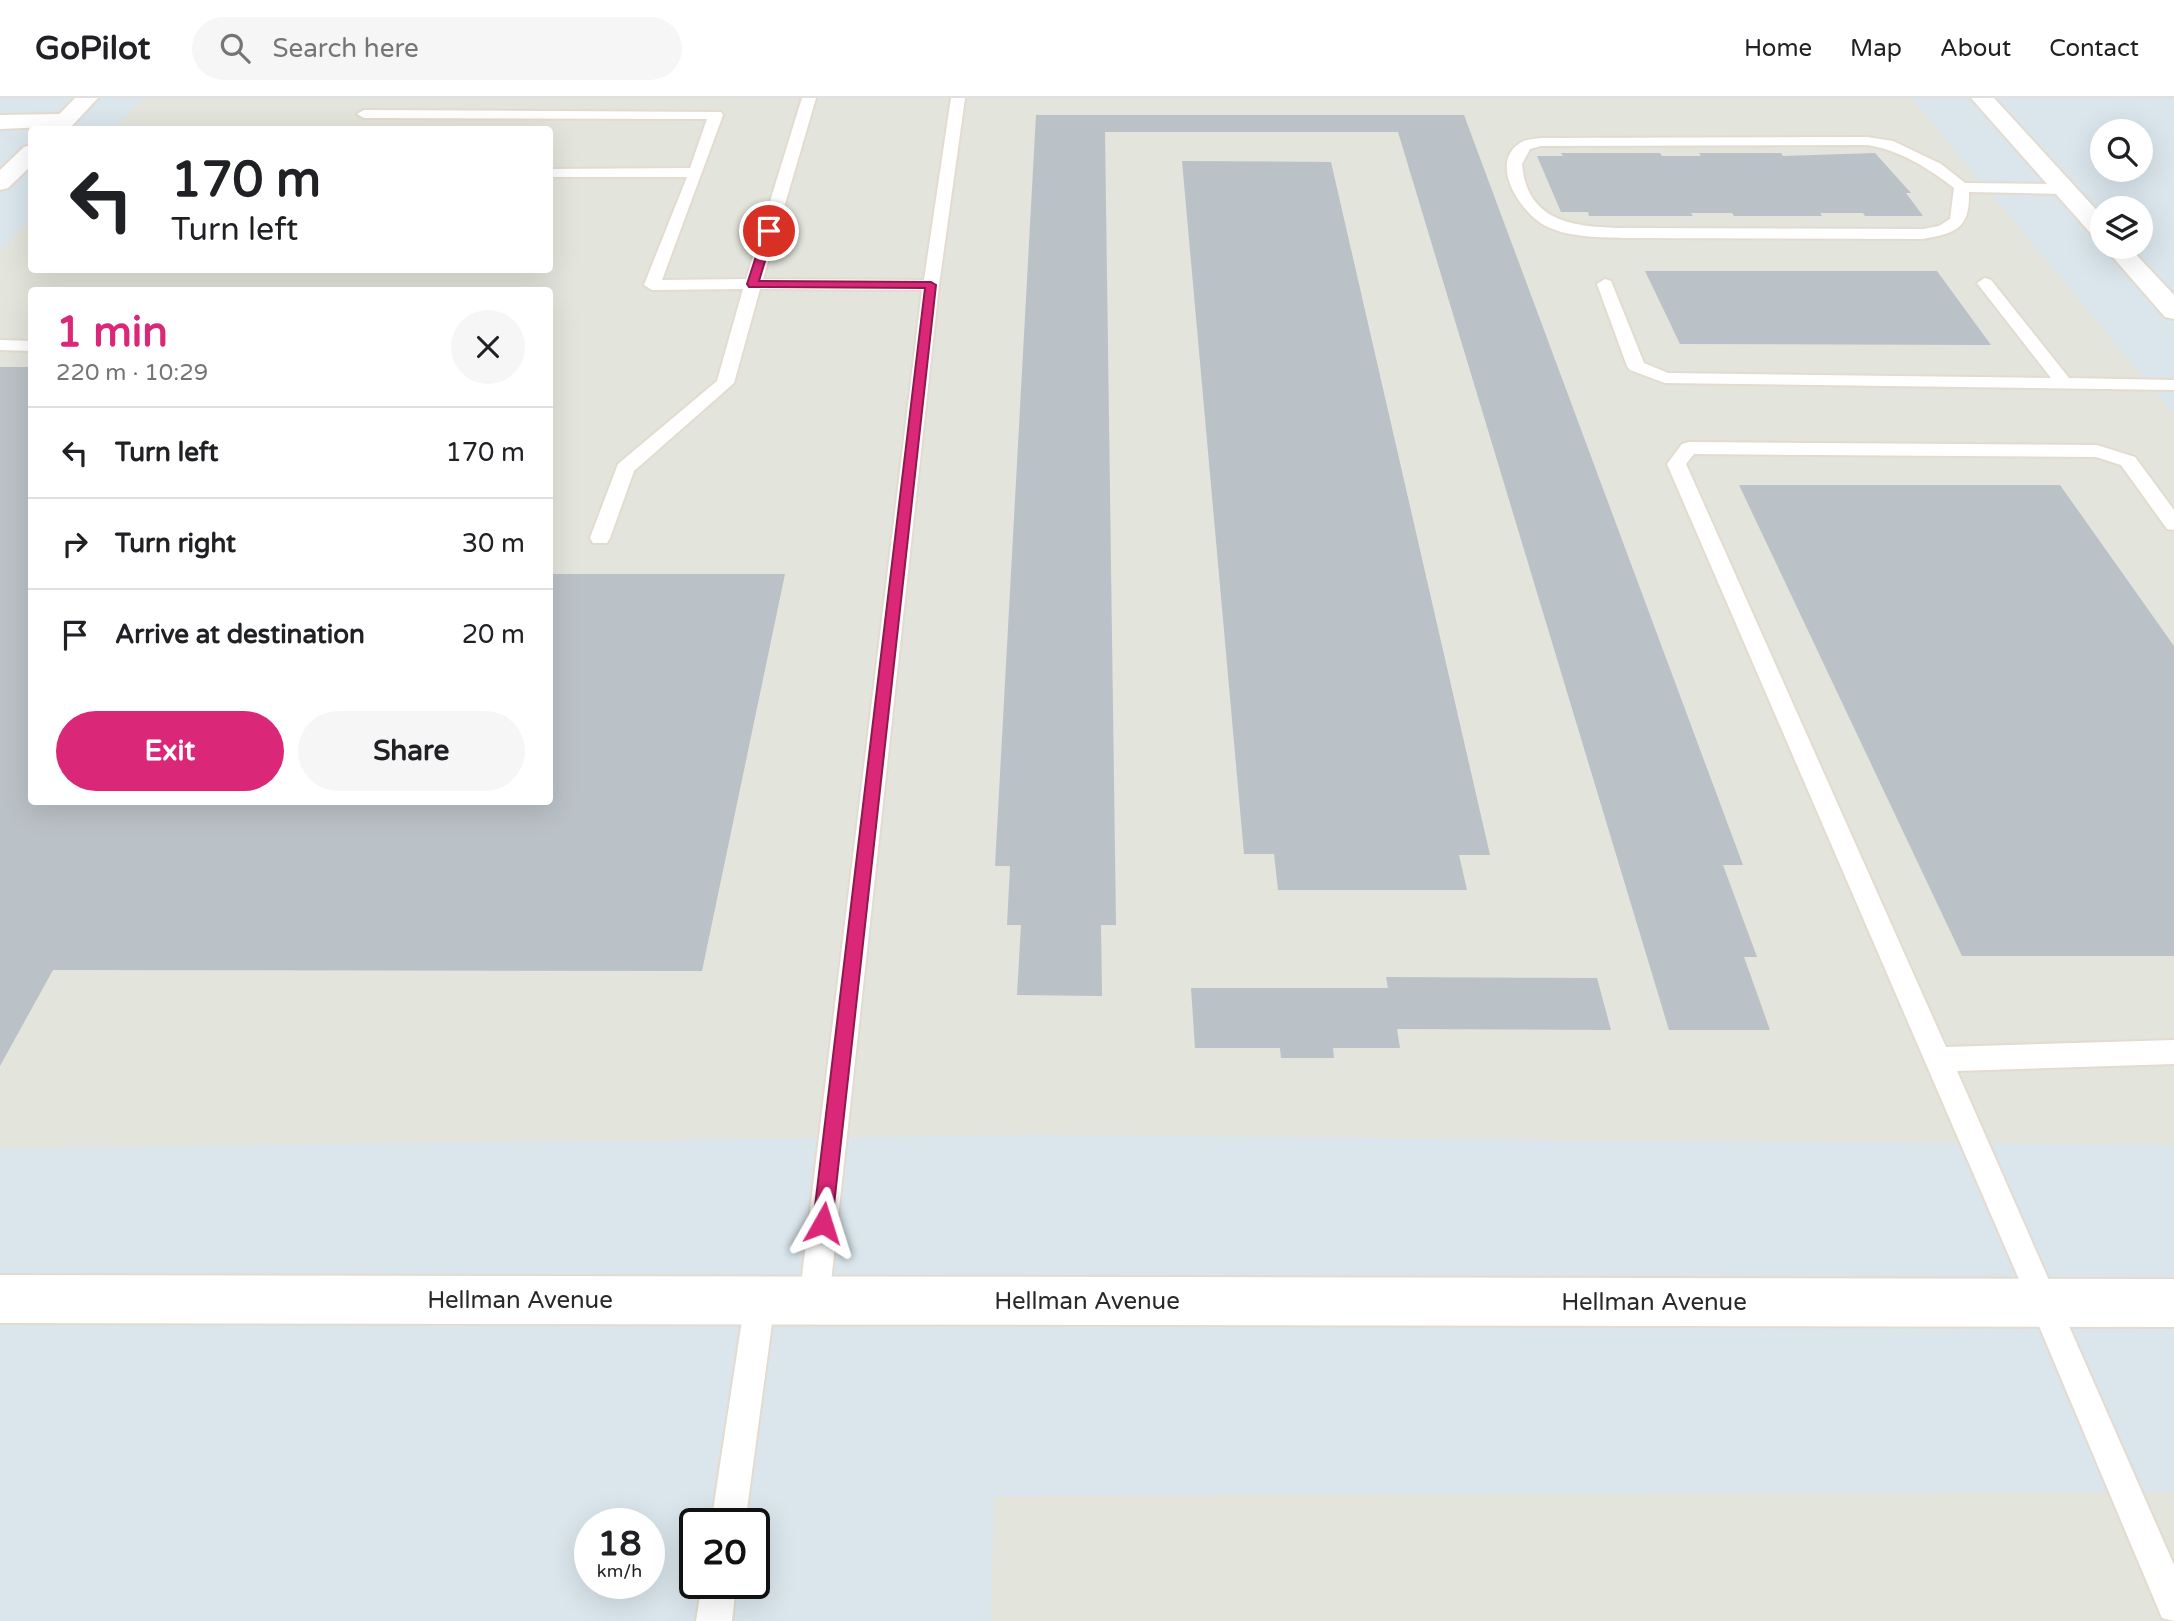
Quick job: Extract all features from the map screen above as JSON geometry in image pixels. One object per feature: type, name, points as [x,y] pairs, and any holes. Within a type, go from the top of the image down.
[{"type":"street","points":[[0,122],[59,125],[87,98]]},
{"type":"street","points":[[1982,98],[2090,217]]},
{"type":"street","points":[[0,183],[28,156]]},
{"type":"street","points":[[2127,259],[2174,311]]},
{"type":"street","name":"Hellman Avenue","points":[[0,1299],[2174,1303]]},
{"type":"lane","points":[[355,126],[376,98]]},
{"type":"lane","points":[[722,98],[652,285],[931,285]]},
{"type":"lane","points":[[600,538],[625,468],[725,383],[809,98]]},
{"type":"lane","points":[[814,1301],[931,285],[958,98]]},
{"type":"lane","points":[[364,114],[716,115]]},
{"type":"lane","points":[[1961,187],[1963,214],[1956,223],[1940,231],[1923,234],[1625,233],[1583,230],[1553,224],[1536,213],[1519,187],[1513,166],[1526,146],[1541,142],[1867,141],[1888,144],[1936,167],[1961,187],[2064,188]]},
{"type":"lane","points":[[553,173],[696,172]]},
{"type":"lane","points":[[1985,283],[2064,383]]},
{"type":"lane","points":[[1605,284],[1636,366],[1665,377],[2174,385]]},
{"type":"lane","points":[[0,345],[28,345]]},
{"type":"lane","points":[[2174,524],[2128,461],[2097,451],[1689,448],[1676,464],[2045,1303],[2174,1606]]},
{"type":"lane","points":[[1938,1059],[2174,1052]]},
{"type":"lane","points":[[729,1508],[760,1301]]},
{"type":"lane","points":[[714,1621],[717,1599]]},
{"type":"shaded area","points":[[144,98],[1912,98],[2174,414],[2174,1145],[1030,1135],[0,1148],[0,251],[28,221],[28,273],[553,273],[553,126],[117,126]]},
{"type":"shaded area","points":[[2174,1492],[2174,1621],[991,1621],[994,1496]]},
{"type":"building","points":[[1036,115],[1464,115],[1743,865],[1723,865],[1757,957],[1744,957],[1770,1030],[1669,1030],[1398,132],[1105,132],[1116,925],[1101,925],[1102,996],[1017,995],[1021,925],[1007,925],[1010,866],[995,866]]},
{"type":"building","points":[[1561,153],[1660,153],[1662,156],[1701,156],[1699,153],[1781,153],[1783,156],[1875,153],[1911,193],[1906,193],[1923,216],[1820,213],[1822,216],[1734,216],[1732,213],[1691,213],[1693,216],[1589,216],[1588,212],[1561,212],[1537,156],[1563,156]]},
{"type":"building","points":[[1182,161],[1331,162],[1490,855],[1459,855],[1467,890],[1278,890],[1274,854],[1244,854]]},
{"type":"building","points":[[1645,271],[1937,271],[1991,345],[1680,344]]},
{"type":"building","points":[[0,367],[28,367],[28,805],[553,805],[553,574],[785,574],[702,971],[53,970],[0,1066]]},
{"type":"building","points":[[1739,485],[2060,485],[2174,646],[2174,956],[1962,956]]},
{"type":"building","points":[[1386,977],[1597,978],[1611,1030],[1397,1029],[1400,1048],[1333,1048],[1334,1058],[1281,1058],[1280,1048],[1195,1048],[1191,988],[1388,988]]},
{"type":"route","points":[[769,231],[753,284],[931,285],[823,1223]]}]
